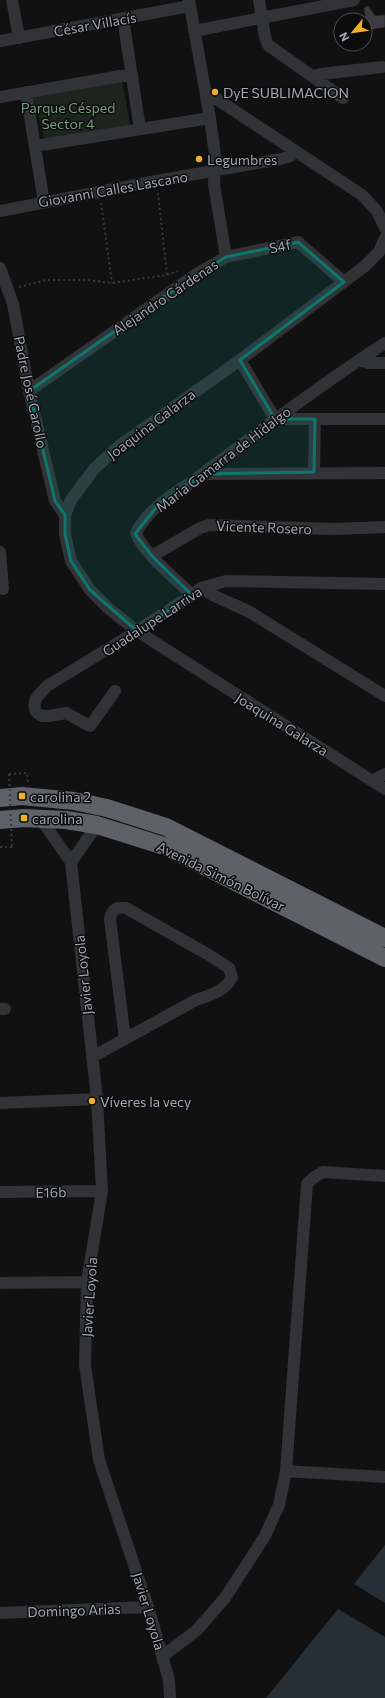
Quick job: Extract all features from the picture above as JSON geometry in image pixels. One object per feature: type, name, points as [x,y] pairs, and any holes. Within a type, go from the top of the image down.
[{"type":"highway","name":"Avenida Simón Bolívar","points":[[0,798],[22,796],[74,801],[107,808],[166,827],[385,938]]},
{"type":"highway","name":"Avenida Simón Bolívar","points":[[0,820],[40,818],[97,825],[167,847],[385,958]]},
{"type":"street","points":[[12,0],[18,38]]},
{"type":"street","points":[[259,0],[265,37],[268,45],[343,98]]},
{"type":"street","points":[[194,31],[262,18],[326,3],[354,0]]},
{"type":"street","name":"César Villacís","points":[[0,41],[123,18],[189,3]]},
{"type":"street","name":"Alejandro Cárdenas","points":[[29,391],[195,275],[226,257],[214,184],[216,155],[189,3]]},
{"type":"street","points":[[123,18],[140,129]]},
{"type":"street","points":[[313,76],[382,67]]},
{"type":"street","points":[[0,97],[132,74]]},
{"type":"street","points":[[26,92],[44,202]]},
{"type":"street","points":[[206,92],[362,195],[377,211],[385,228]]},
{"type":"street","points":[[35,146],[210,118]]},
{"type":"street","name":"Giovanni Calles Lascano","points":[[0,211],[99,191],[280,159],[288,157],[296,152]]},
{"type":"street","name":"Joaquina Galarza","points":[[385,238],[382,247],[365,266],[240,360],[119,446],[94,469],[71,500],[65,515],[65,534],[68,550],[77,570],[90,590],[108,608],[137,631],[385,789]]},
{"type":"street","name":"S4f","points":[[226,257],[296,242],[301,244],[344,282]]},
{"type":"street","name":"Padre José Carollo","points":[[0,268],[13,304],[29,391],[55,501],[65,515]]},
{"type":"street","name":"Maria Gamarra de Hidalgo","points":[[385,343],[275,419],[204,474],[160,503],[138,530],[136,535],[152,556],[197,592],[209,594],[228,601],[253,614],[385,696]]},
{"type":"street","points":[[240,360],[275,419],[385,419]]},
{"type":"street","points":[[360,360],[369,364],[385,363]]},
{"type":"street","points":[[314,419],[314,472]]},
{"type":"street","points":[[204,474],[314,472],[385,473]]},
{"type":"street","name":"Vicente Rosero","points":[[152,556],[200,528],[209,525],[335,529],[385,527]]},
{"type":"street","points":[[0,552],[4,589]]},
{"type":"street","name":"Guadalupe Larriva","points":[[115,691],[90,726],[66,713],[42,716],[36,712],[34,702],[47,686],[197,592],[226,580],[385,584]]},
{"type":"street","points":[[372,781],[385,774]]},
{"type":"street","name":"Javier Loyola","points":[[40,818],[71,862],[97,1099],[102,1191],[87,1282],[85,1365],[99,1460],[163,1656],[169,1680],[170,1698]]},
{"type":"street","points":[[71,862],[97,825]]},
{"type":"street","points":[[92,1057],[125,1039],[196,1000],[211,995],[226,987],[232,977],[229,968],[209,955],[126,908],[118,907],[111,913],[110,919],[125,1039]]},
{"type":"street","points":[[0,1103],[97,1099]]},
{"type":"street","points":[[163,1656],[197,1630],[225,1598],[265,1536],[278,1505],[286,1471],[307,1184],[322,1172],[385,1176]]},
{"type":"street","name":"E16b","points":[[0,1192],[102,1191]]},
{"type":"street","points":[[0,1283],[87,1282]]},
{"type":"street","points":[[286,1471],[385,1477]]},
{"type":"street","name":"Domingo Arias","points":[[0,1613],[148,1607]]},
{"type":"path","points":[[156,181],[167,275]]},
{"type":"path","points":[[99,191],[112,283]]},
{"type":"path","points":[[8,289],[46,280],[86,280],[112,283],[167,275],[189,269],[195,275]]},
{"type":"path","points":[[0,847],[12,847],[9,774],[27,773]]},
{"type":"highlighted area","points":[[298,242],[344,282],[240,360],[275,419],[315,419],[314,472],[204,474],[160,503],[135,534],[152,556],[192,595],[137,631],[90,590],[71,561],[65,534],[65,515],[55,501],[29,391],[195,275],[226,257]]},
{"type":"green space","name":"Parque Césped Sector 4","points":[[122,79],[131,130],[47,147],[32,94]]},
{"type":"shaded area","points":[[385,1545],[385,1603],[354,1584]]},
{"type":"shaded area","points":[[338,1609],[385,1637],[385,1698],[266,1698]]},
{"type":"building","points":[[368,6],[372,12],[365,12],[364,8]]},
{"type":"building","points":[[373,13],[375,16],[385,15],[385,27],[373,29]]},
{"type":"place","name":"DyE SUBLIMACION","points":[[215,92]]},
{"type":"place","name":"Legumbres","points":[[199,159]]},
{"type":"place","name":"carolina 2","points":[[22,796]]},
{"type":"place","name":"carolina","points":[[24,818]]},
{"type":"place","name":"Víveres la vecy","points":[[92,1101]]}]
